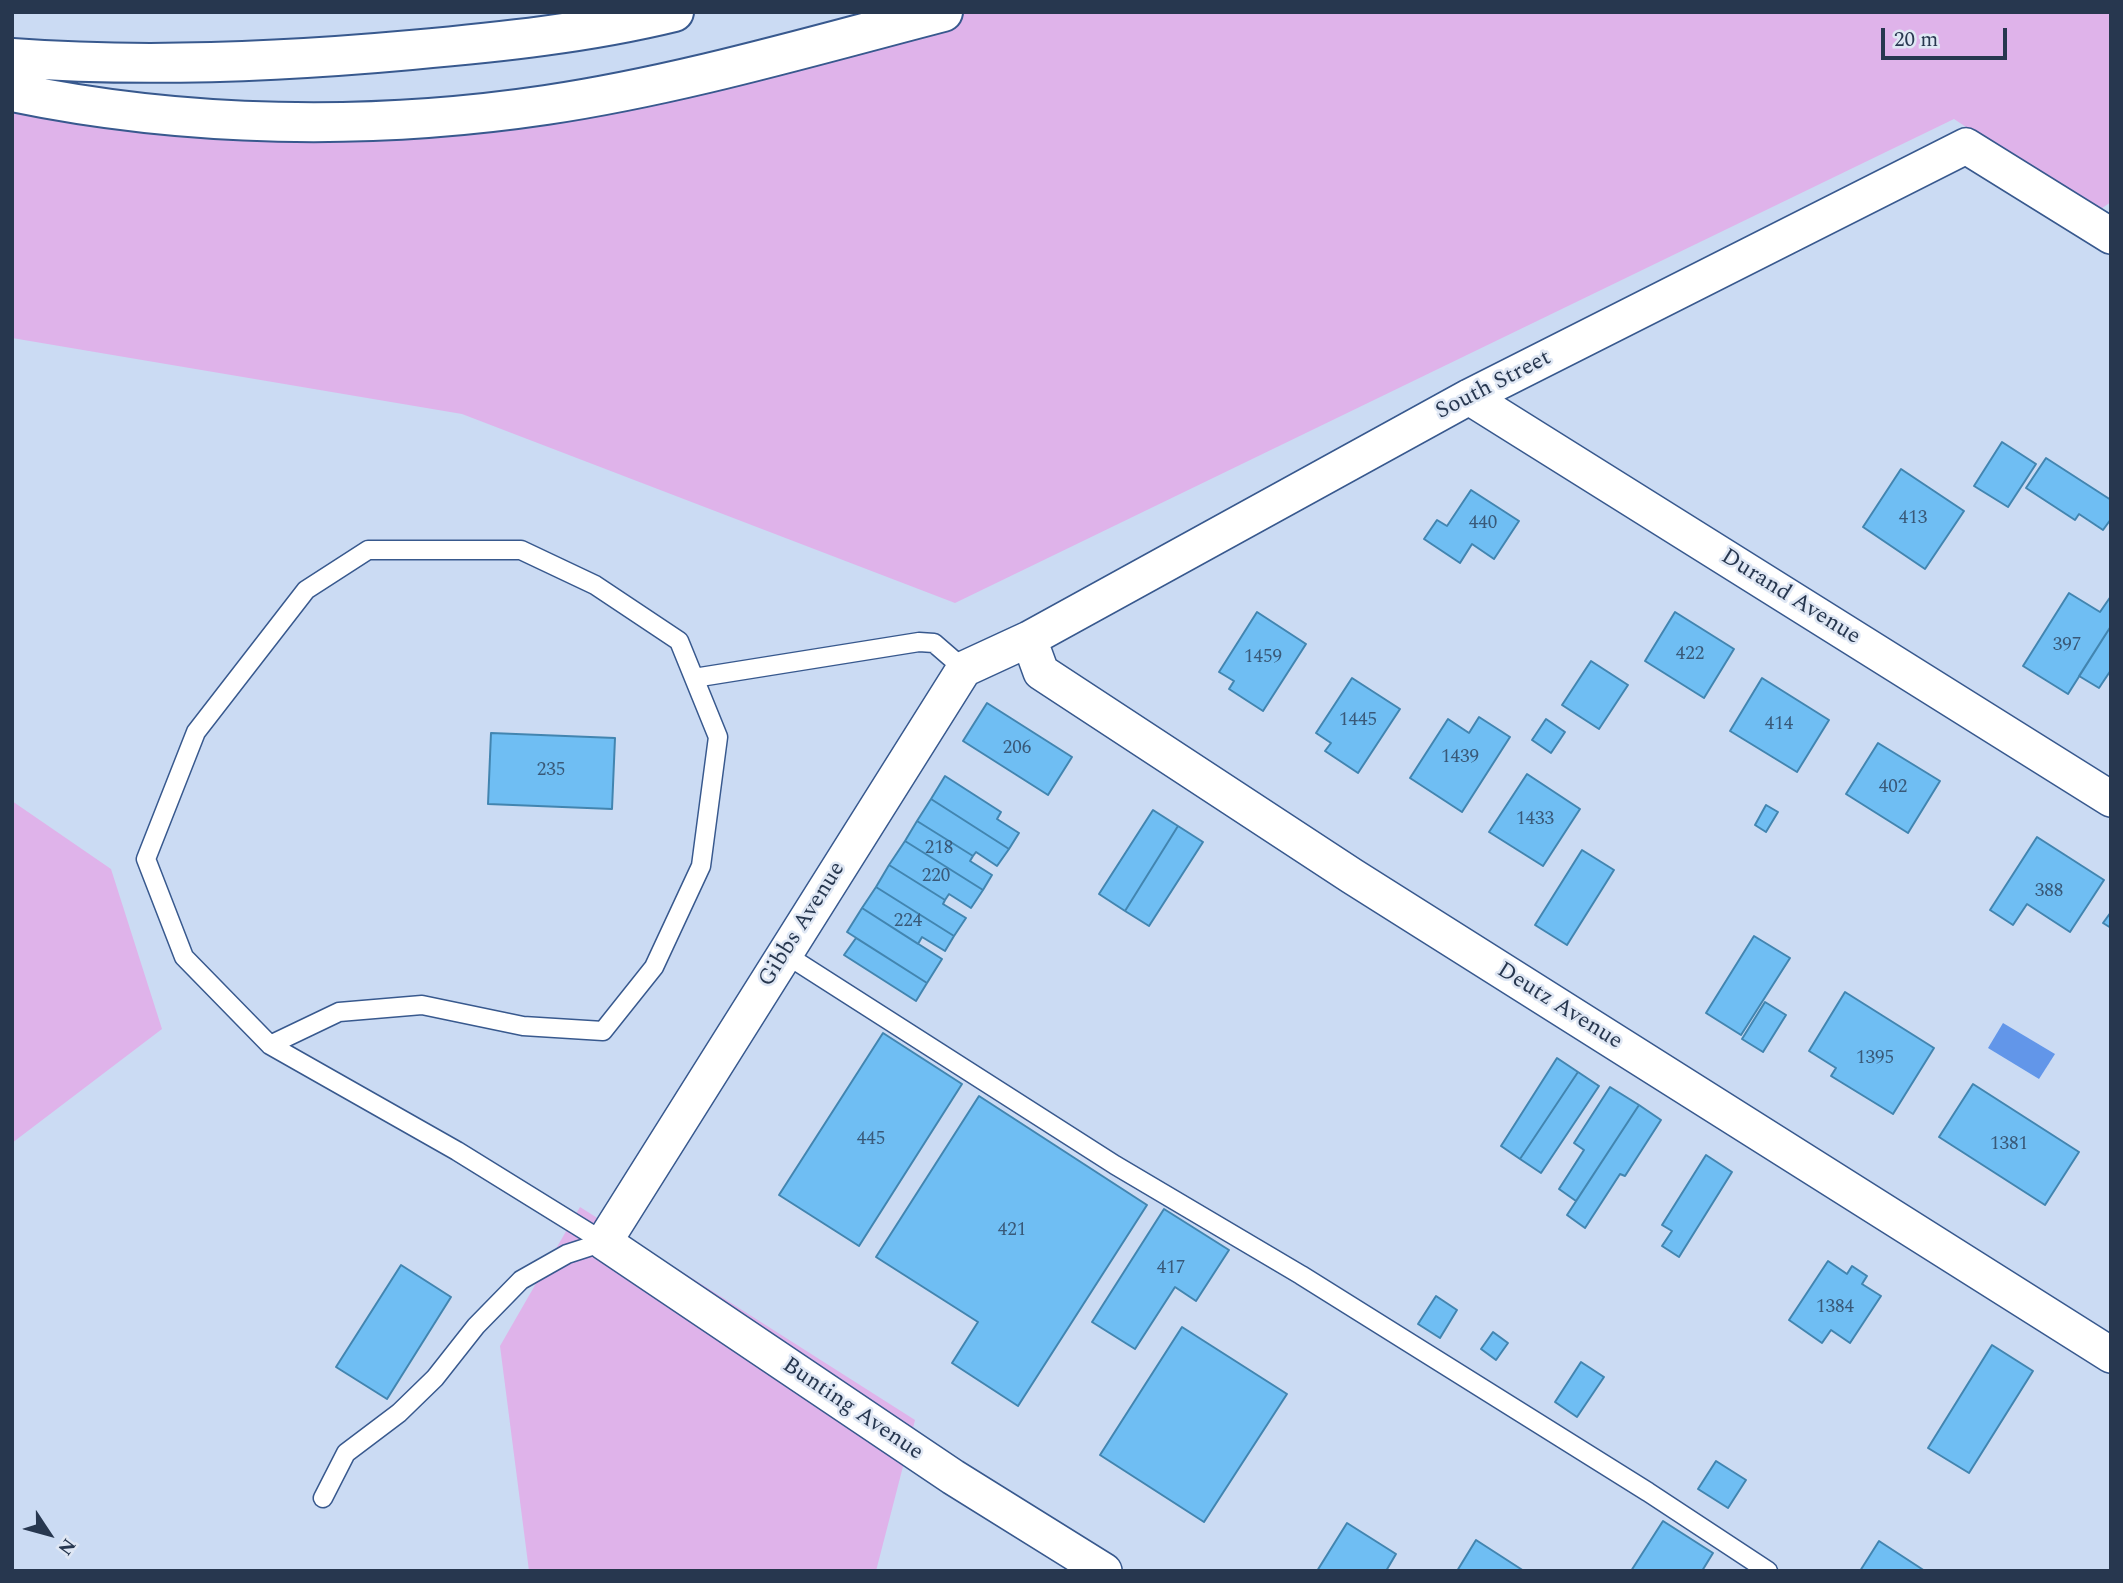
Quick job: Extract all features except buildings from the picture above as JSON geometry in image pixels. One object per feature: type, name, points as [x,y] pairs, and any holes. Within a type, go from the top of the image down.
[{"type":"highway","points":[[12,58],[172,62],[320,58],[518,41],[628,23],[674,12]]},
{"type":"highway","points":[[12,92],[114,109],[257,120],[401,119],[545,105],[686,79],[943,12]]},
{"type":"street","name":"South Street","points":[[1029,639],[1469,397],[1966,146],[2111,236]]},
{"type":"street","name":"Durand Avenue","points":[[1469,397],[2111,799]]},
{"type":"street","points":[[964,669],[1029,639]]},
{"type":"street","name":"Deutz Avenue","points":[[1029,639],[1041,672],[1352,876],[2111,1355]]},
{"type":"street","name":"Gibbs Avenue","points":[[604,1242],[964,669]]},
{"type":"street","name":"Bunting Avenue","points":[[604,1242],[953,1477],[1104,1571]]},
{"type":"lane","points":[[270,1045],[339,1012],[422,1005],[523,1026],[603,1031],[654,967],[701,866],[718,737],[679,641],[595,585],[522,550],[368,551],[306,590],[196,732],[146,859],[184,957],[270,1045],[457,1151],[604,1242]]},
{"type":"lane","points":[[694,678],[919,642],[934,643],[964,669]]},
{"type":"lane","points":[[785,954],[1115,1166],[1301,1275],[1648,1492],[1768,1571]]},
{"type":"lane","points":[[323,1498],[345,1454],[399,1413],[435,1378],[476,1326],[521,1280],[567,1254],[604,1242]]},
{"type":"shaded area","points":[[953,12],[2111,12],[2111,202],[2095,213],[1954,119],[955,603],[462,414],[12,338],[12,112],[218,134],[727,86]]},
{"type":"shaded area","points":[[12,801],[111,869],[162,1029],[12,1143]]},
{"type":"shaded area","points":[[580,1207],[915,1420],[876,1571],[529,1571],[500,1346]]},
{"type":"water","points":[[2003,1023],[2055,1054],[2039,1079],[1988,1048]]}]
